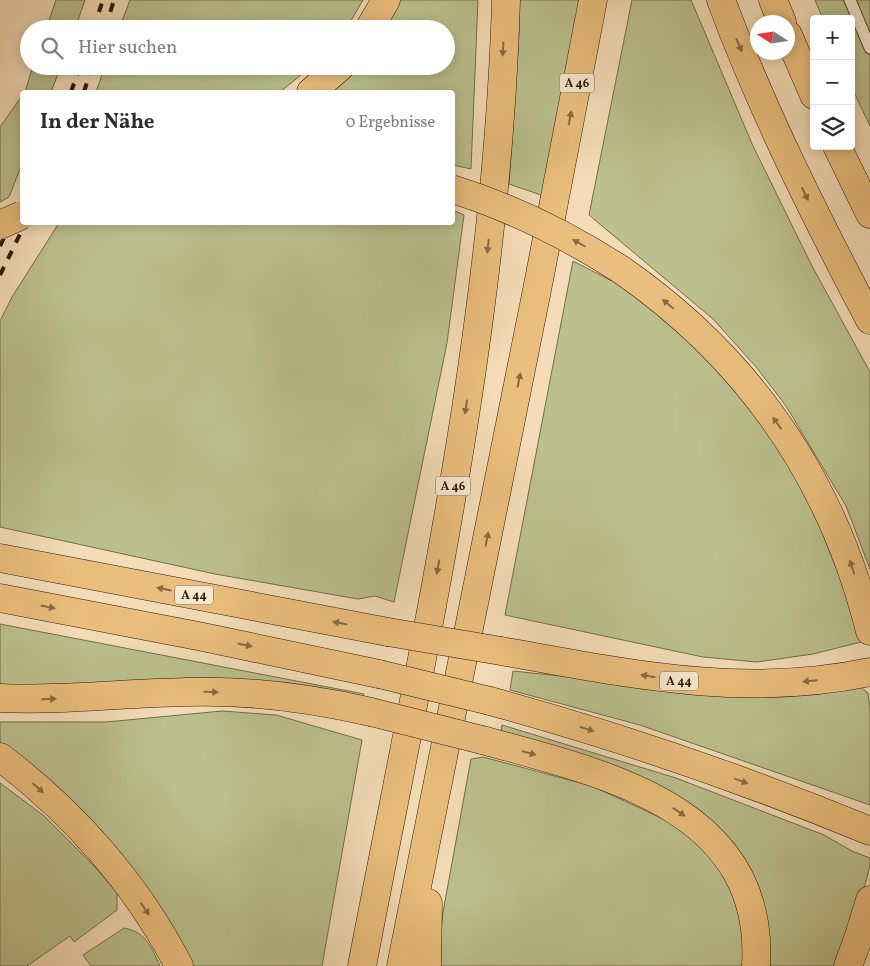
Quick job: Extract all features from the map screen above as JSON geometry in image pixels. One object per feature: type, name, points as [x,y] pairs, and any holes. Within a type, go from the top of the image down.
[{"type":"highway","points":[[374,20],[386,0]]},
{"type":"highway","name":"A 46","points":[[362,966],[466,410],[481,306],[498,155],[506,0]]},
{"type":"highway","name":"A 46","points":[[401,966],[537,290],[593,0]]},
{"type":"highway","points":[[720,0],[797,178],[870,320]]},
{"type":"highway","points":[[773,0],[779,15]]},
{"type":"highway","points":[[795,51],[810,86]]},
{"type":"highway","points":[[313,90],[330,75]]},
{"type":"highway","points":[[839,150],[870,214]]},
{"type":"highway","points":[[455,190],[492,203],[546,226],[579,243],[620,269],[671,307],[711,344],[755,393],[782,430],[807,470],[837,530],[854,573],[870,631]]},
{"type":"highway","points":[[0,225],[20,217]]},
{"type":"highway","name":"A 44","points":[[0,558],[388,632],[660,678],[716,683],[790,682],[864,673]]},
{"type":"highway","points":[[0,598],[198,636],[379,674],[490,701],[570,723],[680,759],[830,814],[870,831]]},
{"type":"highway","points":[[0,698],[46,699],[187,692],[236,692],[304,699],[371,712],[482,740],[615,780],[658,799],[692,820],[718,846],[743,886],[757,937],[756,966]]},
{"type":"highway","points":[[0,757],[50,799],[109,861],[155,924],[179,966]]},
{"type":"highway","points":[[427,966],[428,895],[443,758]]},
{"type":"highway","points":[[848,966],[860,936],[870,900]]},
{"type":"lane","points":[[850,0],[870,48]]},
{"type":"green space","points":[[56,0],[85,0],[78,20],[49,20]]},
{"type":"green space","points":[[130,0],[363,0],[351,20],[122,20]]},
{"type":"green space","points":[[396,0],[478,0],[471,169],[455,165],[455,90],[327,90],[343,75],[455,75],[455,20],[385,20]]},
{"type":"green space","points":[[519,0],[581,0],[544,196],[509,184],[519,34]]},
{"type":"green space","points":[[632,0],[691,0],[753,146],[812,266],[870,372],[870,569],[846,506],[786,406],[757,368],[713,319],[589,215]]},
{"type":"green space","points":[[815,0],[870,0],[870,126],[855,94],[855,15],[821,15]]},
{"type":"green space","points":[[30,75],[58,75],[52,90],[26,90]]},
{"type":"green space","points":[[102,75],[301,75],[282,90],[97,90]]},
{"type":"green space","points":[[20,99],[20,169],[9,197],[0,202],[0,127]]},
{"type":"green space","points":[[455,211],[464,215],[447,343],[394,602],[375,596],[358,599],[215,574],[0,527],[0,321],[12,297],[58,225],[455,225]]},
{"type":"green space","points":[[573,261],[610,280],[623,281],[734,380],[794,461],[865,641],[813,654],[757,662],[703,657],[505,615]]},
{"type":"green space","points":[[0,624],[364,694],[362,704],[0,691]]},
{"type":"green space","points":[[513,671],[580,678],[861,687],[868,693],[870,709],[870,805],[640,725],[510,690]]},
{"type":"green space","points":[[222,711],[276,715],[362,740],[322,966],[189,966],[0,747],[0,722],[106,722]]},
{"type":"green space","points":[[502,725],[676,778],[824,835],[852,851],[870,858],[870,866],[851,937],[839,966],[763,966],[705,820],[500,738]]},
{"type":"green space","points":[[483,757],[592,786],[670,822],[695,842],[716,863],[732,892],[744,933],[743,966],[440,966],[438,959],[443,912],[471,759]]},
{"type":"green space","points":[[0,783],[43,815],[96,868],[117,893],[117,910],[74,942],[70,936],[27,966],[0,966]]},
{"type":"green space","points":[[124,928],[138,933],[147,941],[160,966],[91,966],[83,955]]},
{"type":"railway","points":[[96,20],[103,0]]},
{"type":"railway","points":[[108,20],[114,0]]},
{"type":"railway","points":[[72,90],[77,75]]},
{"type":"railway","points":[[85,90],[89,75]]},
{"type":"railway","points":[[0,246],[20,205]]},
{"type":"railway","points":[[0,275],[25,225]]}]
